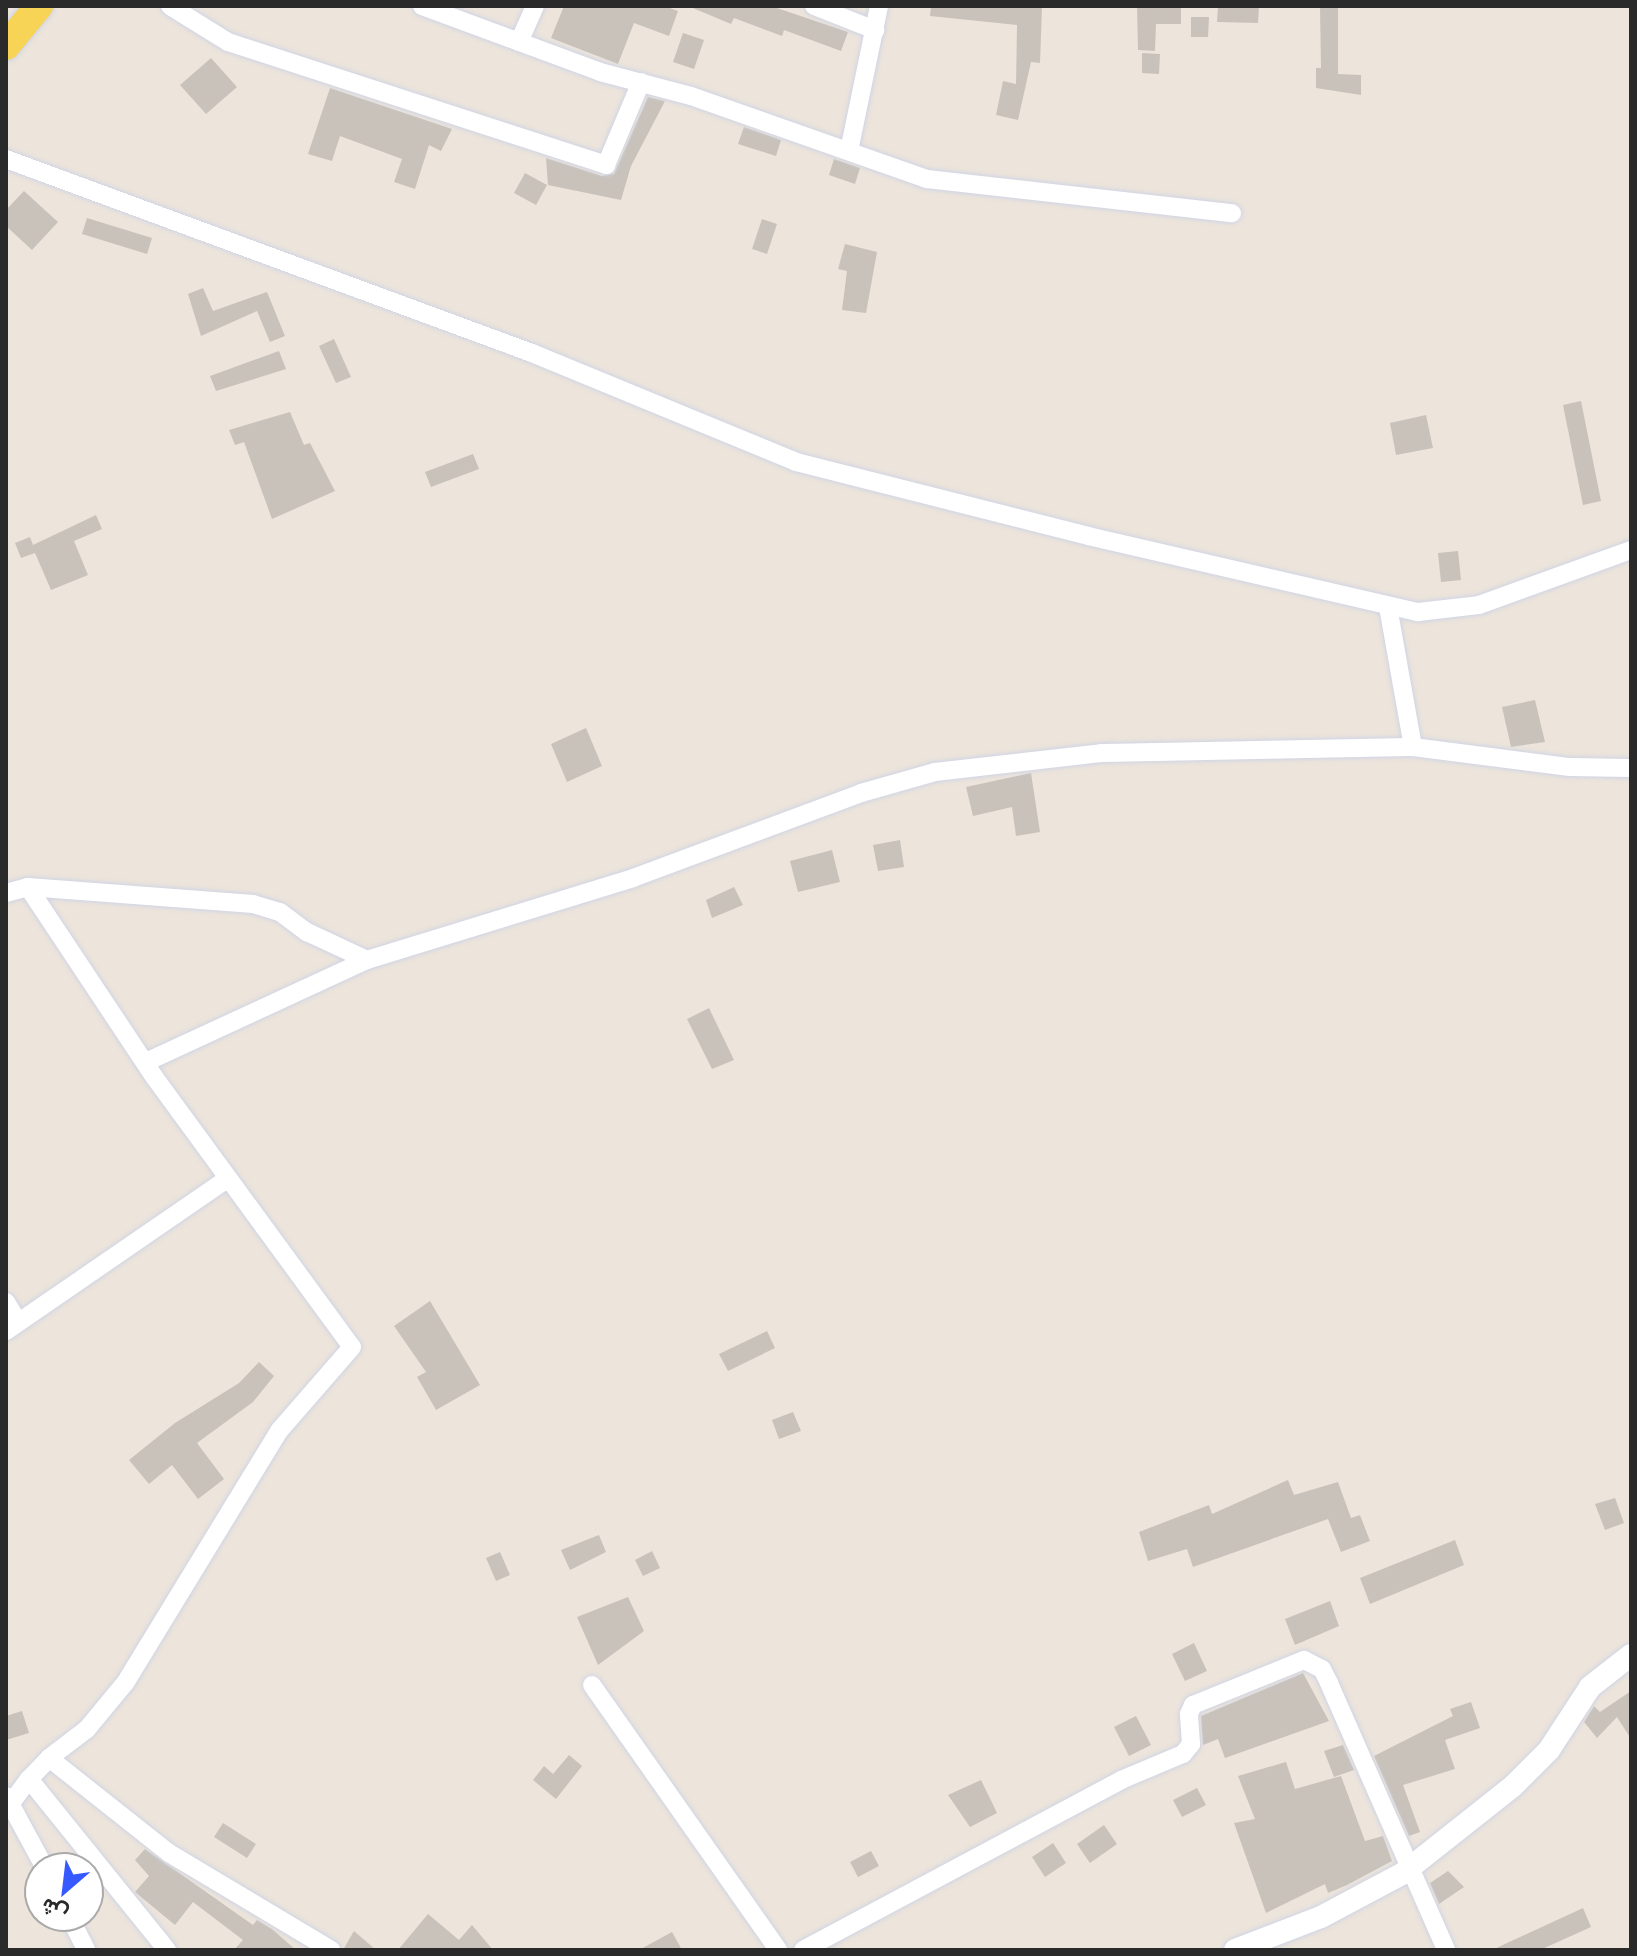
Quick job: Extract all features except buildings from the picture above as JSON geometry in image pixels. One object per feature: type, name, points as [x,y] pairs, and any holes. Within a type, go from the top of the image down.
[{"type":"main road","points":[[6,46],[39,6]]},
{"type":"street","points":[[170,6],[228,42],[606,165],[641,82]]},
{"type":"street","points":[[422,6],[519,42],[914,175],[964,186],[1232,213]]},
{"type":"street","points":[[519,42],[535,6]]},
{"type":"street","points":[[814,6],[875,30]]},
{"type":"street","points":[[849,151],[879,6]]},
{"type":"street","points":[[6,159],[532,353],[796,462],[1388,607],[1447,612],[1479,605],[1631,550]]},
{"type":"street","points":[[1388,607],[1413,747]]},
{"type":"street","points":[[146,1062],[367,960],[633,878],[861,793],[935,772],[1101,753],[1413,747],[1570,767],[1631,768]]},
{"type":"street","points":[[6,893],[28,887],[253,904],[280,912],[307,932],[367,960]]},
{"type":"street","points":[[28,887],[227,1179],[352,1347],[279,1431],[125,1683],[87,1729],[49,1758],[9,1799],[37,1852]]},
{"type":"street","points":[[6,1302],[12,1326],[227,1179]]},
{"type":"street","points":[[1235,1950],[1364,1897],[1410,1868],[1513,1786],[1549,1750],[1590,1687],[1631,1655]]},
{"type":"street","points":[[803,1950],[1121,1780],[1183,1754],[1191,1744],[1193,1705],[1304,1660],[1322,1669],[1329,1683],[1446,1950]]},
{"type":"street","points":[[592,1685],[778,1950]]},
{"type":"street","points":[[49,1758],[169,1853],[331,1950]]},
{"type":"street","points":[[29,1779],[167,1950]]},
{"type":"street","points":[[77,1932],[86,1950]]}]
